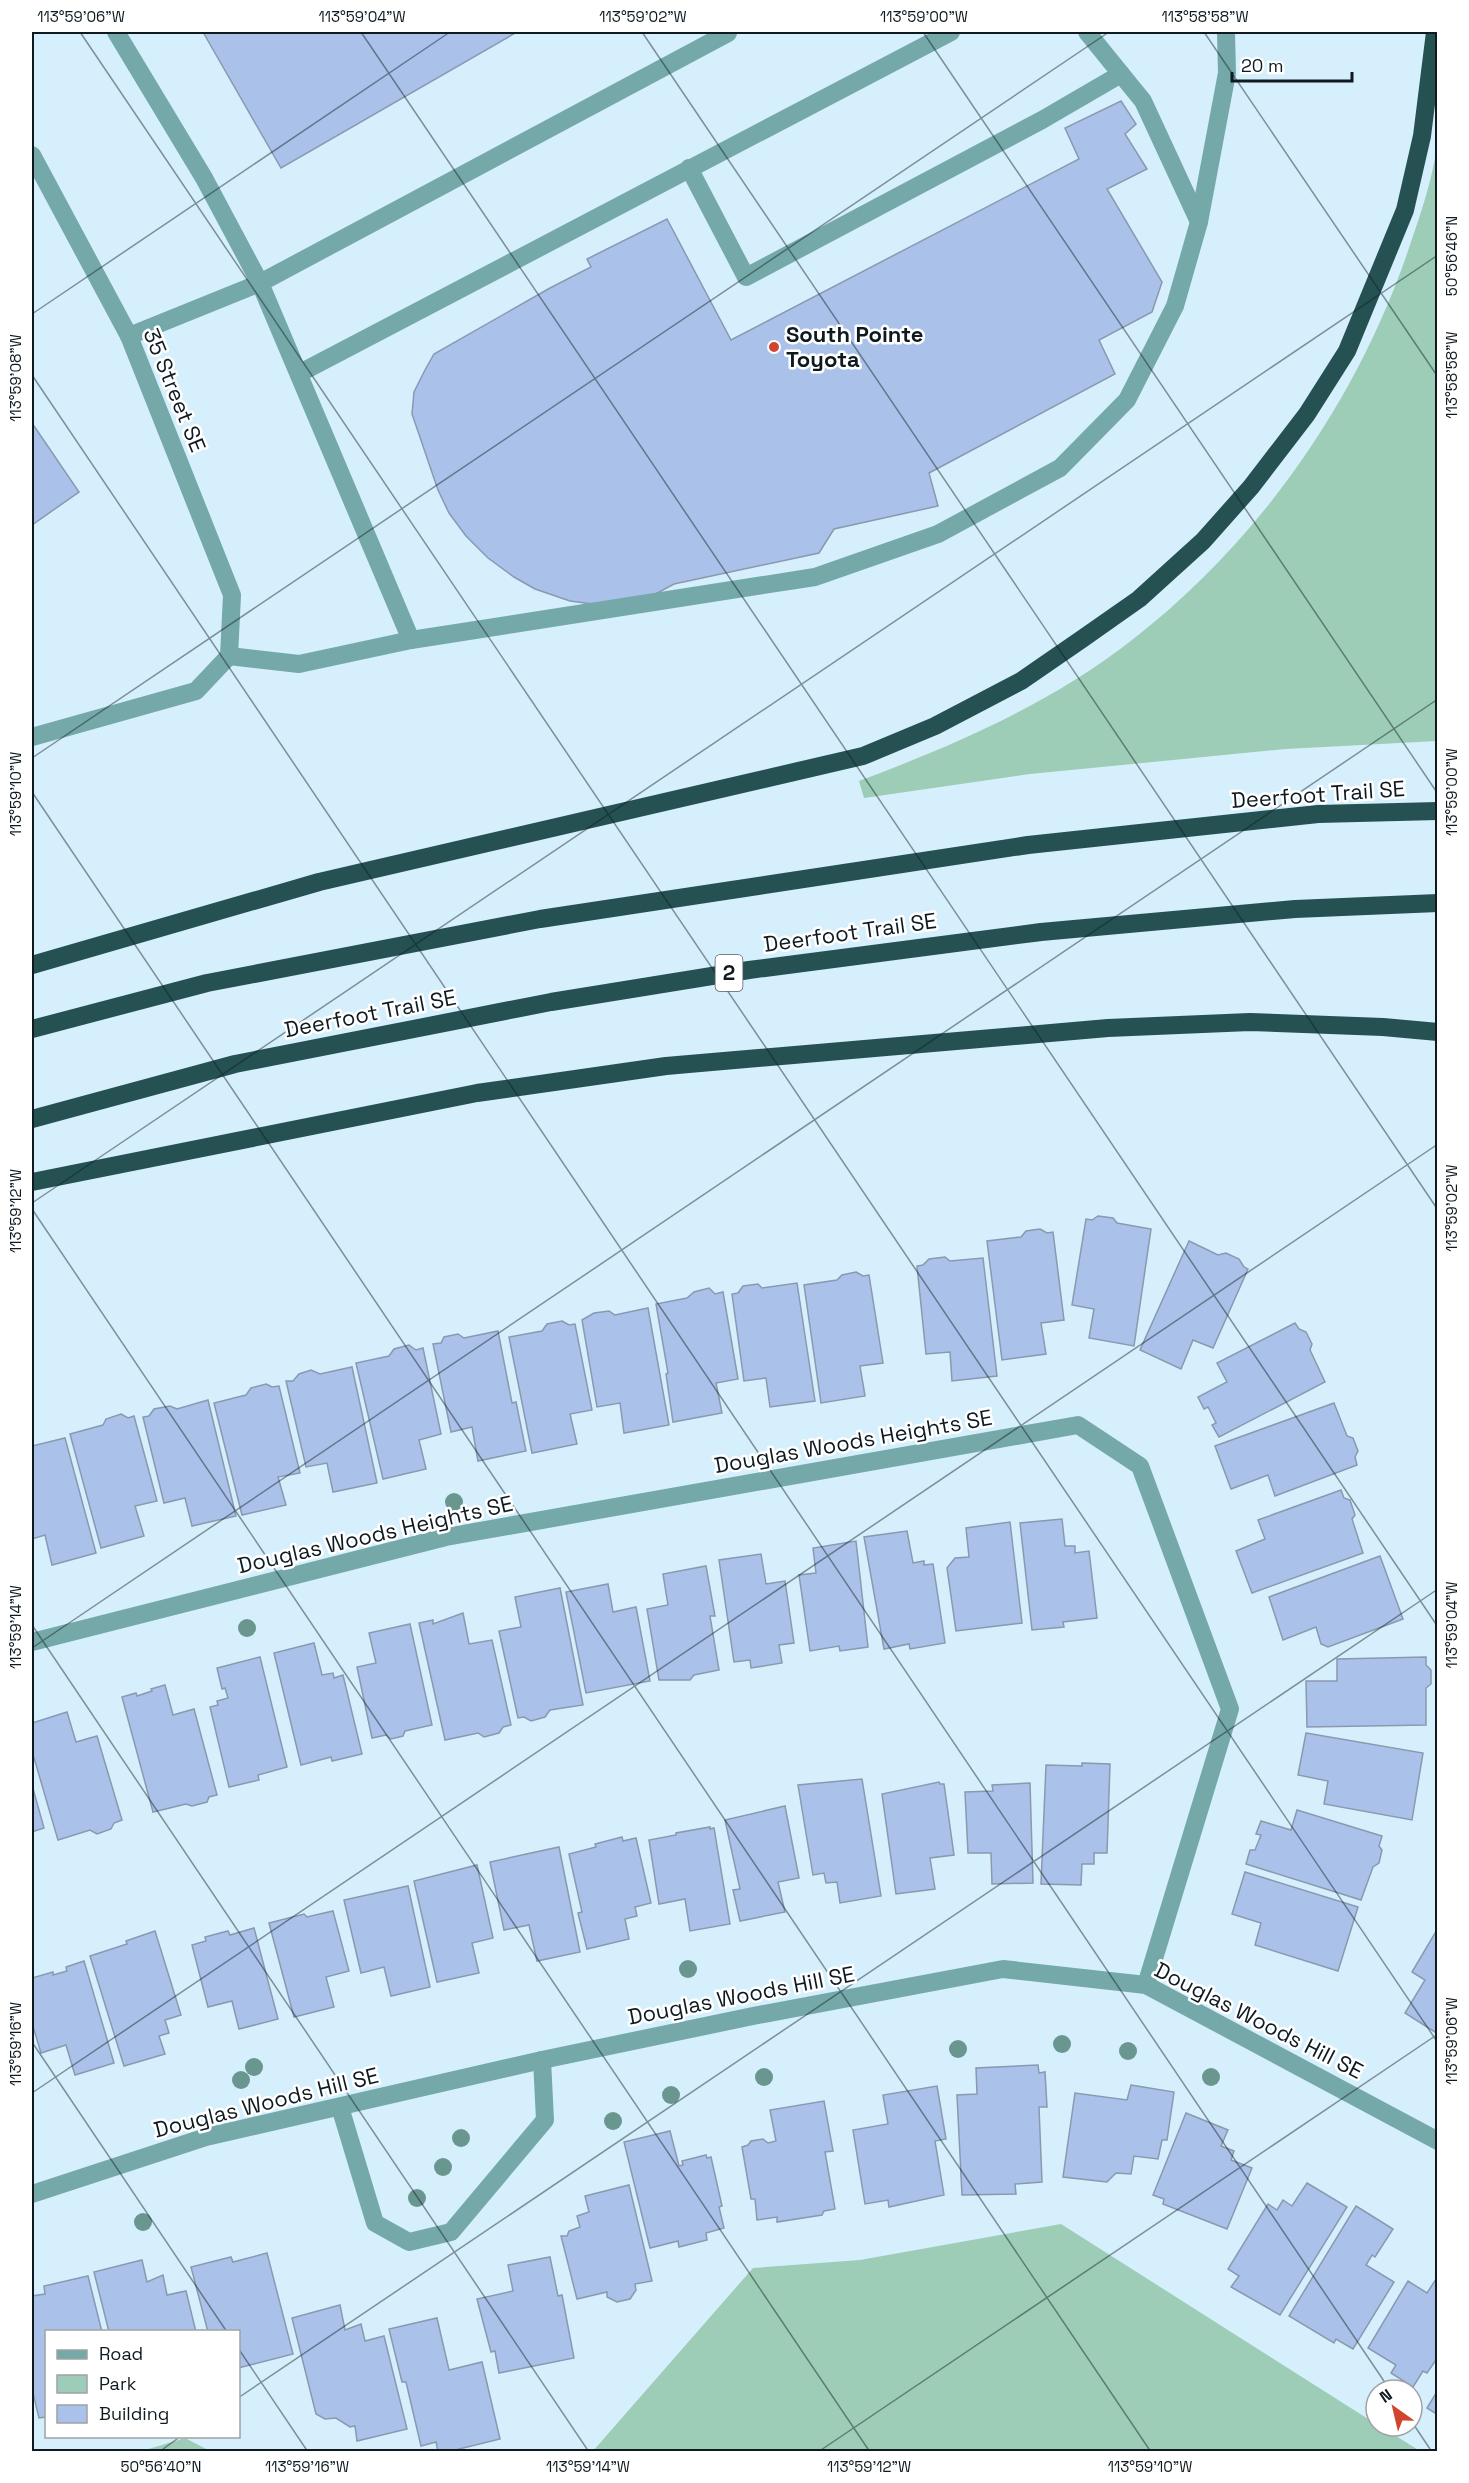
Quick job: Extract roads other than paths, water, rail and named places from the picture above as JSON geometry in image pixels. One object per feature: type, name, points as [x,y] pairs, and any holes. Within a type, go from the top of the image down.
[{"type":"highway","points":[[32,965],[319,882],[863,756],[935,726],[1029,675],[1139,599],[1203,541],[1251,487],[1307,414],[1347,351],[1406,210],[1422,136],[1435,32]]},
{"type":"highway","name":"Deerfoot Trail SE","points":[[32,1029],[207,983],[551,917],[1028,845],[1318,814],[1437,811]]},
{"type":"highway","name":"Deerfoot Trail SE","points":[[32,1119],[270,1057],[551,1002],[749,970],[1041,932],[1295,909],[1437,903]]},
{"type":"highway","points":[[32,1182],[477,1094],[666,1066],[1108,1028],[1250,1022],[1383,1027],[1437,1032]]},
{"type":"street","points":[[116,32],[204,178],[261,283],[411,640]]},
{"type":"street","points":[[129,336],[261,283],[727,32]]},
{"type":"street","points":[[300,373],[689,168],[929,37],[951,32]]},
{"type":"street","points":[[1087,32],[1143,101],[1199,222]]},
{"type":"street","points":[[32,737],[196,691],[229,656],[298,664],[411,640],[815,577],[938,534],[1060,468],[1127,400],[1175,306],[1199,222],[1227,73],[1226,32]]},
{"type":"street","points":[[689,168],[746,277],[1042,120],[1121,74]]},
{"type":"street","name":"35 Street SE","points":[[32,155],[129,336],[232,595],[229,656]]},
{"type":"street","name":"Douglas Woods Heights SE","points":[[32,1642],[446,1537],[1078,1425],[1140,1466],[1230,1708],[1146,1985]]},
{"type":"street","name":"Douglas Woods Hill SE","points":[[32,2194],[206,2137],[542,2060],[753,2016],[1003,1969],[1146,1985],[1437,2142]]},
{"type":"street","points":[[340,2107],[375,2223],[409,2242],[451,2232],[545,2120],[542,2060]]},
{"type":"place","name":"South Pointe Toyota","points":[[774,347]]}]
